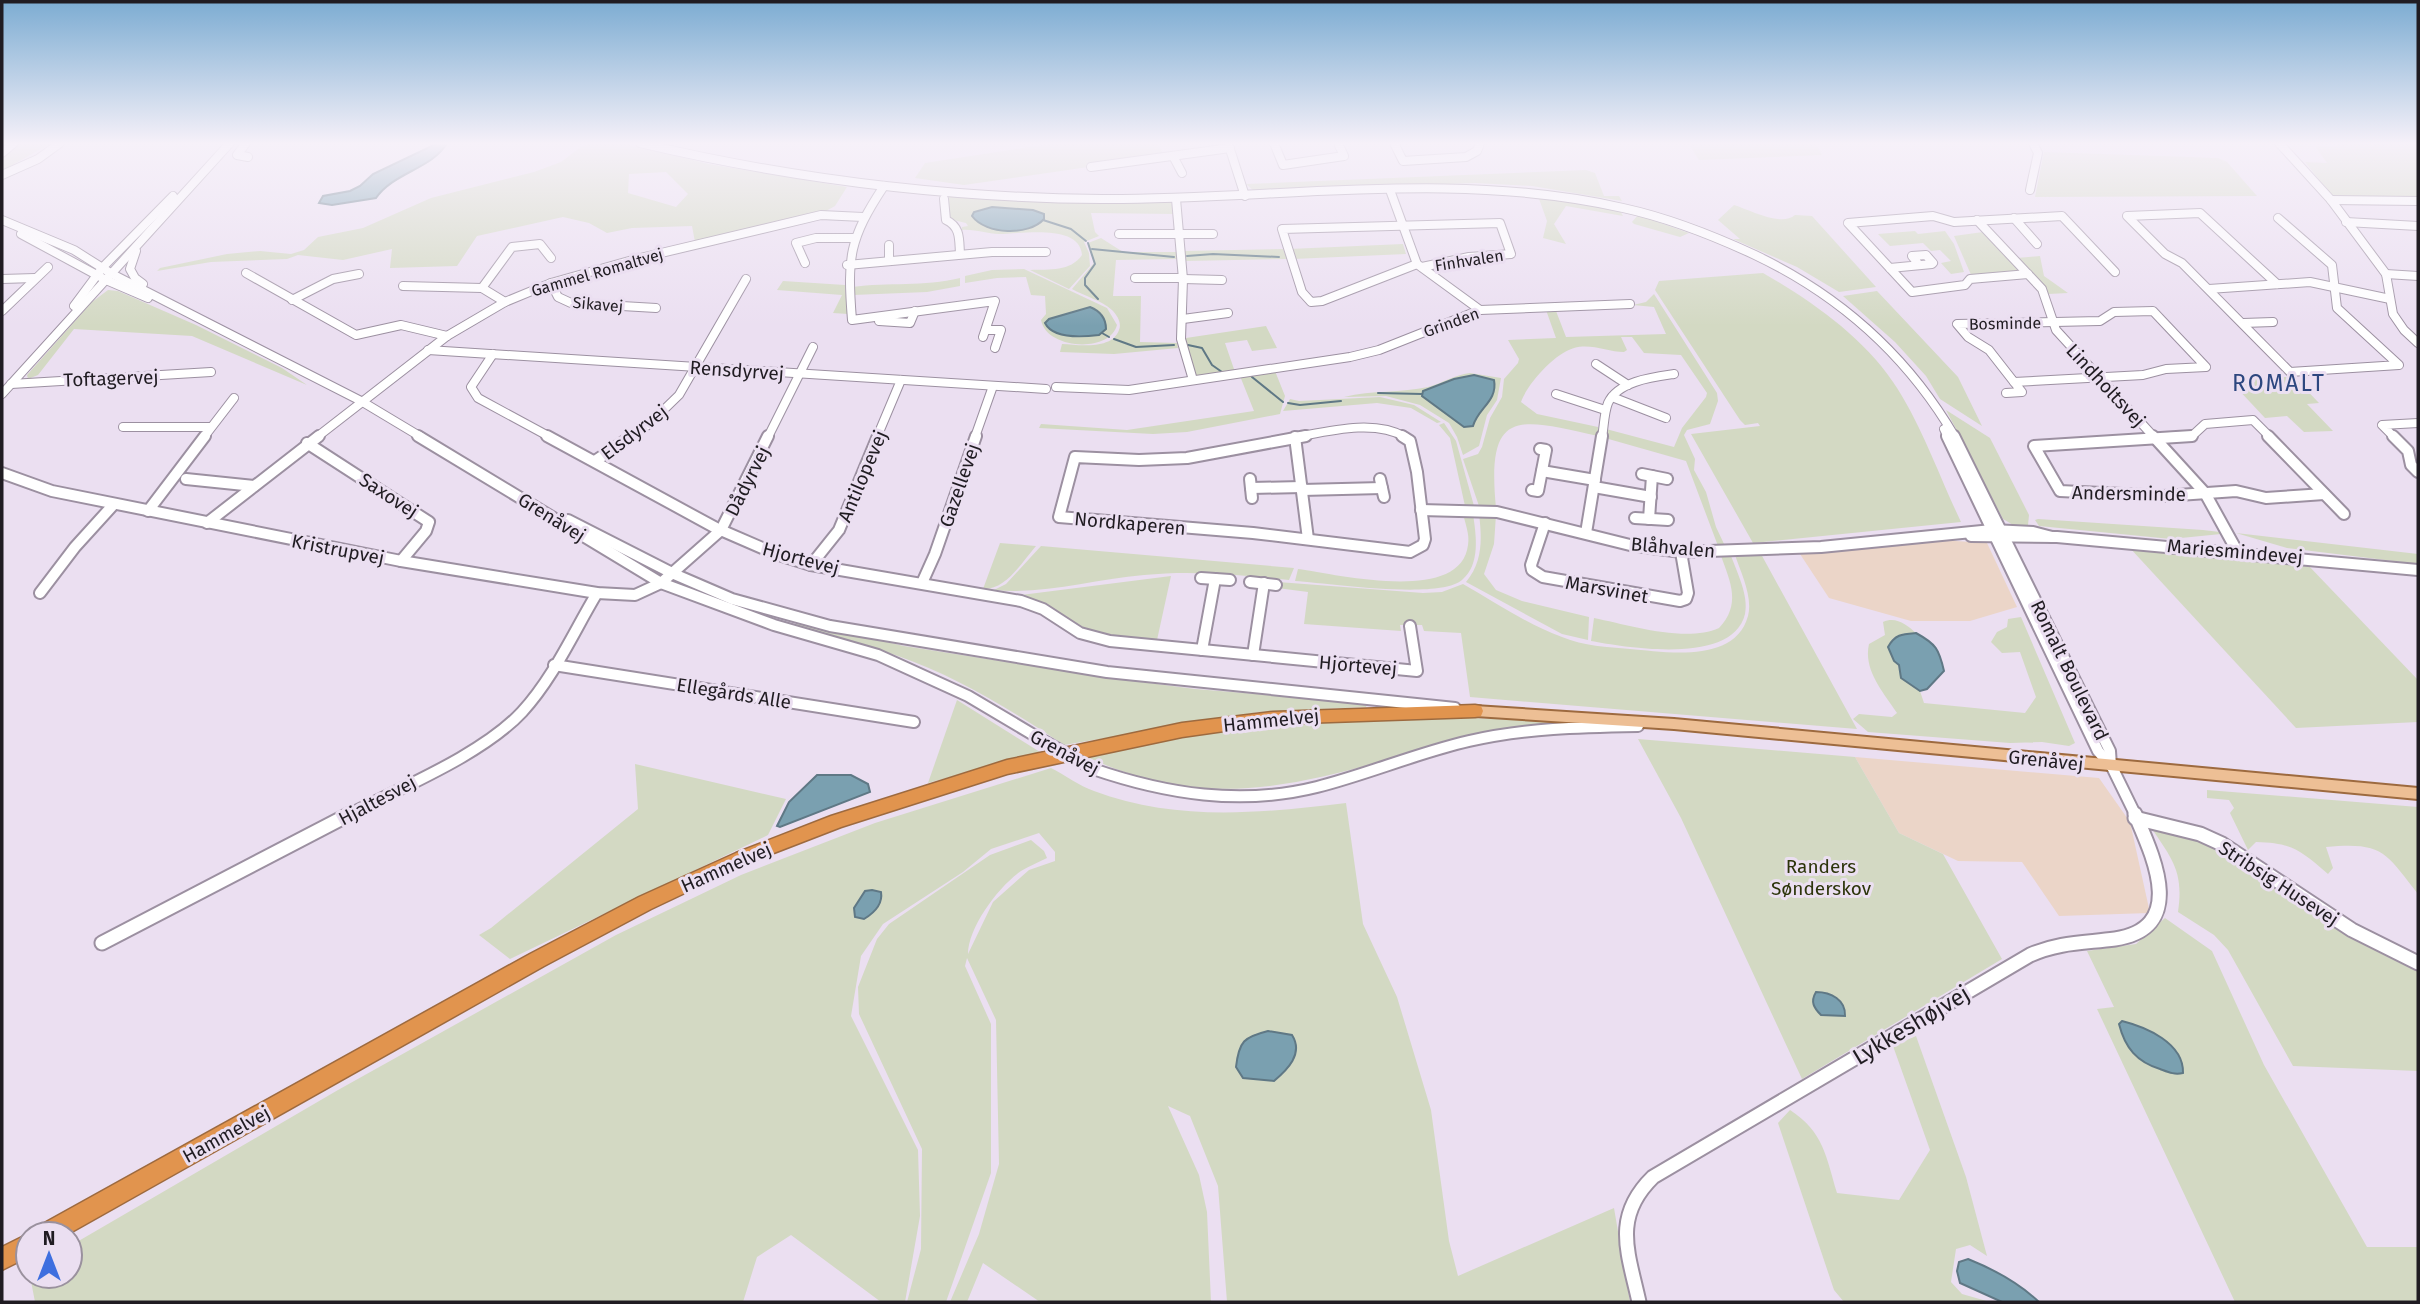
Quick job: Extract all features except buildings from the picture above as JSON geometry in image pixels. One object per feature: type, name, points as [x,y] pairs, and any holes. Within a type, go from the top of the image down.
[{"type":"highway","name":"Hammelvej","points":[[72,1220],[525,967],[633,910],[742,858],[837,821],[1007,767],[1182,730],[1273,718],[1475,712]]},
{"type":"main road","name":"Grenåvej","points":[[1475,712],[1674,724],[2418,793]]},
{"type":"street","points":[[2,394],[149,226],[154,215],[165,204]]},
{"type":"street","points":[[106,273],[138,246],[176,204]]},
{"type":"street","points":[[872,204],[853,238],[847,265],[852,320],[910,323],[915,311],[995,301],[985,333],[1001,330],[995,348]]},
{"type":"street","points":[[944,204],[946,220],[957,225],[960,254]]},
{"type":"street","points":[[1176,204],[1183,278],[1181,339],[1193,380]]},
{"type":"street","points":[[1394,204],[1420,266],[1480,310]]},
{"type":"street","name":"Romalt Boulevard","points":[[1605,204],[1650,213],[1719,237],[1766,259],[1816,288],[1863,322],[1899,357],[1957,439],[2098,751],[2111,766]]},
{"type":"street","points":[[2334,204],[2386,274],[2391,287],[2390,299],[2394,316],[2418,342]]},
{"type":"street","points":[[2277,284],[2200,213],[2127,216],[2165,254],[2182,263],[2290,372],[2399,365],[2337,308],[2333,299],[2332,265],[2278,218]]},
{"type":"street","name":"Gammel Romaltvej","points":[[206,523],[428,349],[505,302],[551,283],[636,259],[821,215],[863,217]]},
{"type":"street","points":[[2028,274],[1969,279],[1965,285],[1912,292],[1848,223],[1933,216],[1954,222],[2062,216],[2115,272]]},
{"type":"street","points":[[2014,218],[2037,244]]},
{"type":"street","name":"Grenåvej","points":[[2,220],[26,229],[106,273],[199,316]]},
{"type":"street","name":"Lindholtsvej","points":[[1977,220],[2045,294],[2051,323],[2205,493],[2237,551]]},
{"type":"street","points":[[2346,222],[2418,226]]},
{"type":"street","name":"Finhvalen","points":[[1401,224],[1500,223],[1511,254],[1469,257],[1420,266]]},
{"type":"street","points":[[1401,224],[1282,229],[1302,292],[1311,302],[1322,301],[1420,266]]},
{"type":"street","points":[[1119,234],[1213,234]]},
{"type":"street","points":[[805,263],[796,243],[816,238],[853,238]]},
{"type":"street","points":[[482,288],[512,247],[540,244],[551,258]]},
{"type":"street","points":[[888,261],[889,245]]},
{"type":"street","points":[[138,246],[131,264],[132,275],[165,299]]},
{"type":"street","points":[[847,265],[960,254],[1046,253]]},
{"type":"street","points":[[1890,268],[1919,265]]},
{"type":"street","points":[[2,311],[48,267]]},
{"type":"street","name":"Grenåvej","points":[[106,273],[199,316],[361,401],[661,583],[726,609],[878,655],[910,668],[968,696],[1093,769],[1140,785],[1180,793],[1259,796],[1314,788],[1469,741],[1515,732],[1674,724]]},
{"type":"street","points":[[246,273],[356,335],[401,325],[447,336]]},
{"type":"street","points":[[292,300],[333,279],[359,274]]},
{"type":"street","points":[[2386,274],[2418,276]]},
{"type":"street","points":[[2,279],[35,278]]},
{"type":"street","points":[[1135,278],[1222,280]]},
{"type":"street","name":"Elsdyrvej","points":[[595,461],[666,409],[679,395],[746,279]]},
{"type":"street","points":[[2209,289],[2311,282],[2390,299]]},
{"type":"street","name":"Sikavej","points":[[551,283],[558,297],[571,303],[656,308]]},
{"type":"street","points":[[403,286],[482,288],[505,302]]},
{"type":"street","name":"Grinden","points":[[1056,387],[1129,390],[1379,350],[1480,310],[1630,304]]},
{"type":"street","points":[[2014,382],[2206,367],[2153,311],[2111,313],[2100,321],[2051,323]]},
{"type":"street","points":[[1183,319],[1228,313]]},
{"type":"street","points":[[2244,323],[2273,321]]},
{"type":"street","name":"Bosminde","points":[[2014,382],[1989,350],[1964,333],[1957,324],[2051,323]]},
{"type":"street","name":"Dådyrvej","points":[[674,574],[721,530],[813,347]]},
{"type":"street","name":"Rensdyrvej","points":[[428,349],[1046,389]]},
{"type":"street","name":"Hjortevej","points":[[493,354],[471,387],[478,398],[721,530],[776,555],[811,565],[1021,601],[1043,609],[1080,633],[1095,638],[1202,650],[1417,671],[1410,626]]},
{"type":"street","points":[[1596,364],[1628,385]]},
{"type":"street","name":"Toftagervej","points":[[11,384],[211,372]]},
{"type":"street","points":[[1586,533],[1605,410],[1612,397],[1628,385],[1674,374]]},
{"type":"street","name":"Antilopevej","points":[[811,565],[839,530],[901,380]]},
{"type":"street","points":[[2006,393],[2022,392],[2014,382]]},
{"type":"street","name":"Gazellevej","points":[[922,583],[936,554],[993,386]]},
{"type":"street","points":[[1556,394],[1605,410]]},
{"type":"street","points":[[1612,397],[1666,418]]},
{"type":"street","points":[[148,511],[234,398]]},
{"type":"street","points":[[2156,439],[2192,436],[2205,424],[2253,420],[2344,514]]},
{"type":"street","points":[[2418,423],[2382,425],[2408,451],[2411,465],[2418,472]]},
{"type":"street","points":[[123,427],[210,427]]},
{"type":"street","name":"Nordkaperen","points":[[1372,428],[1387,429],[1410,441],[1421,510],[1425,539],[1423,545],[1410,552],[1308,539],[1059,517],[1075,457],[1177,459],[1295,437],[1372,428]]},
{"type":"street","points":[[1295,437],[1308,539]]},
{"type":"street","name":"Andersminde","points":[[2156,439],[2034,446],[2060,491],[2162,496],[2205,493]]},
{"type":"street","name":"Saxovej","points":[[307,443],[429,522],[426,531],[401,561]]},
{"type":"street","points":[[1532,490],[1538,491],[1542,471],[1546,450],[1540,449]]},
{"type":"street","points":[[1542,471],[1651,498]]},
{"type":"street","name":"Kristrupvej","points":[[2,473],[52,491],[206,523],[401,561],[597,593],[635,595],[674,574]]},
{"type":"street","points":[[1649,519],[1651,498],[1647,475],[1667,479]]},
{"type":"street","points":[[186,479],[254,486]]},
{"type":"street","name":"Grenåvej","points":[[502,486],[674,574],[732,599],[789,617],[881,636],[1107,672],[1475,712]]},
{"type":"street","points":[[1251,489],[1382,488]]},
{"type":"street","points":[[2205,493],[2236,491],[2266,498],[2324,494]]},
{"type":"street","points":[[40,593],[75,547],[114,504]]},
{"type":"street","name":"Blåhvalen","points":[[1421,510],[1497,512],[1630,545],[1681,552],[1821,547],[1929,534],[1999,535]]},
{"type":"street","points":[[1635,518],[1668,520]]},
{"type":"street","name":"Marsvinet","points":[[1545,523],[1531,565],[1536,574],[1556,580],[1680,601],[1686,599],[1688,593],[1681,552]]},
{"type":"street","name":"Mariesmindevej","points":[[1999,535],[2237,551],[2418,570]]},
{"type":"street","points":[[1200,578],[1230,580]]},
{"type":"street","points":[[1202,650],[1215,579]]},
{"type":"street","points":[[1250,582],[1270,584],[1253,655]]},
{"type":"street","name":"Hjaltesvej","points":[[102,943],[456,759],[498,732],[522,712],[597,593]]},
{"type":"street","name":"Ellegårds Alle","points":[[554,665],[914,722]]},
{"type":"street","name":"Lykkeshøjvej","points":[[1639,1302],[1628,1243],[1627,1216],[1634,1197],[1653,1177],[2030,954],[2049,946],[2114,939],[2133,933],[2149,922],[2159,907],[2162,893],[2158,871],[2111,766]]},
{"type":"street","name":"Stribsig Husevej","points":[[2135,818],[2181,828],[2222,844],[2352,930],[2418,963]]},
{"type":"shaded area","points":[[1924,539],[1987,543],[2017,607],[1970,621],[1911,621],[1829,598],[1800,554]]},
{"type":"shaded area","points":[[1855,757],[2099,778],[2130,822],[2150,913],[2059,916],[2022,862],[1958,861],[1899,833]]},
{"type":"green space","points":[[418,204],[665,204],[676,207],[679,204],[836,204],[826,211],[695,242],[692,226],[632,228],[607,233],[589,223],[563,217],[477,236],[457,266],[390,268],[392,249],[343,260],[298,255],[287,259],[211,262],[157,271],[160,268],[227,254],[260,251],[291,254],[304,250],[318,237],[363,228]]},
{"type":"green space","points":[[947,204],[1172,204],[1174,214],[1091,213],[1095,232],[1099,236],[1084,242],[1089,253],[1090,266],[1069,289],[1030,270],[1066,267],[1072,264],[1082,255],[1079,245],[1071,238],[1048,232],[999,234],[962,230],[962,227],[968,226],[966,223],[949,219]]},
{"type":"green space","points":[[1541,204],[1587,204],[1619,209],[1623,216],[1566,206],[1554,224],[1566,244],[1543,238],[1547,221]]},
{"type":"green space","points":[[1734,205],[1774,218],[1812,216],[1876,287],[1839,292],[1797,267],[1733,239],[1740,239],[1718,220]]},
{"type":"green space","points":[[1638,215],[1689,233],[1680,237],[1634,224],[1632,222]]},
{"type":"green space","points":[[1915,231],[1918,234],[1945,231],[1954,244],[1964,272],[1951,274],[1941,263],[1951,261],[1940,250],[1931,251],[1923,243],[1890,246],[1878,234]]},
{"type":"green space","points":[[1983,232],[2020,272],[1972,277],[1954,236]]},
{"type":"green space","points":[[1101,238],[1123,252],[1177,252],[1178,259],[1116,260],[1113,296],[1141,296],[1140,342],[1177,343],[1178,348],[1114,354],[1060,352],[1062,344],[1086,345],[1110,341],[1119,330],[1119,319],[1112,310],[1072,289],[1094,263],[1088,243]]},
{"type":"green space","points":[[1403,244],[1406,254],[1293,259],[1289,249]]},
{"type":"green space","points":[[1283,249],[1287,259],[1185,261],[1184,251]]},
{"type":"green space","points":[[2040,256],[2044,276],[2068,293],[2048,294],[2017,258]]},
{"type":"green space","points":[[1024,269],[1107,308],[1117,325],[1112,334],[1091,344],[1065,342],[1054,337],[1045,330],[1041,320],[1046,314],[1045,296],[1031,295],[1026,277],[965,283],[965,276],[992,270]]},
{"type":"green space","points":[[1763,273],[1834,320],[1880,365],[1912,414],[1961,522],[1753,543],[1691,434],[1760,426],[1758,423],[1745,425],[1740,420],[1655,290],[1659,281]]},
{"type":"green space","points":[[960,278],[960,286],[927,292],[853,295],[852,287],[933,282]]},
{"type":"green space","points":[[783,281],[845,285],[848,314],[833,313],[842,295],[777,290]]},
{"type":"green space","points":[[108,290],[118,291],[196,325],[282,368],[307,385],[192,336],[74,329],[38,375],[28,379],[27,375],[92,302]]},
{"type":"green space","points":[[1877,291],[1958,377],[1982,426],[1940,399],[1926,376],[1895,342],[1843,296]]},
{"type":"green space","points":[[1654,294],[1717,393],[1718,401],[1710,424],[1687,430],[1684,435],[1695,459],[1694,470],[1706,492],[1716,527],[1725,546],[1718,546],[1686,461],[1605,438],[1606,429],[1674,447],[1682,428],[1706,397],[1707,393],[1681,355],[1644,353],[1632,337],[1621,337],[1627,350],[1624,352],[1574,348],[1558,356],[1543,370],[1529,386],[1521,402],[1537,414],[1598,427],[1598,436],[1547,425],[1528,424],[1513,427],[1503,436],[1496,452],[1496,508],[1479,506],[1463,459],[1478,454],[1490,418],[1502,397],[1504,379],[1518,363],[1519,359],[1508,340],[1556,338],[1546,310],[1556,311],[1566,337],[1666,334],[1654,307],[1633,305],[1646,302]]},
{"type":"green space","points":[[1266,326],[1277,348],[1252,351],[1247,340],[1225,343],[1235,372],[1200,377],[1194,374],[1185,347],[1186,338]]},
{"type":"green space","points":[[1275,371],[1285,396],[1280,414],[1187,432],[1153,434],[1039,428],[1041,424],[1127,430],[1254,411],[1240,376]]},
{"type":"green space","points":[[1470,373],[1501,378],[1497,400],[1487,415],[1479,446],[1463,455],[1449,423],[1420,405],[1386,396],[1344,397],[1428,387]]},
{"type":"green space","points":[[2256,378],[2295,378],[2319,403],[2307,404],[2333,431],[2304,432],[2287,416],[2265,418],[2235,386],[2255,382]]},
{"type":"green space","points":[[1380,397],[1414,405],[1441,422],[1437,423],[1411,408],[1377,403],[1283,411],[1290,399],[1299,401]]},
{"type":"green space","points":[[1946,410],[1990,438],[2029,515],[2028,525],[2015,526],[2003,519]]},
{"type":"green space","points":[[1444,423],[1456,441],[1474,506],[1465,506],[1450,438],[1439,425]]},
{"type":"green space","points":[[1463,513],[1473,514],[1475,558],[1462,580],[1450,586],[1408,590],[1295,581],[1298,569],[1395,581],[1421,580],[1444,575],[1460,563],[1468,545]]},
{"type":"green space","points":[[1479,514],[1496,515],[1494,544],[1484,574],[1496,590],[1522,601],[1589,617],[1588,640],[1562,634],[1466,582],[1478,558],[1481,541]]},
{"type":"green space","points":[[2035,520],[2203,530],[2221,534],[2171,539],[2039,526]]},
{"type":"green space","points":[[2236,533],[2418,554],[2418,564],[2287,548]]},
{"type":"green space","points":[[1000,543],[1036,546],[1006,580],[999,585],[983,589]]},
{"type":"green space","points":[[1041,546],[1294,568],[1289,580],[1181,573],[1125,577],[1032,590],[994,590],[1006,584]]},
{"type":"green space","points":[[2129,547],[2307,564],[2418,680],[2418,722],[2296,728]]},
{"type":"green space","points":[[1761,554],[1857,729],[1470,697],[1461,633],[1424,631],[1422,625],[1400,625],[1401,631],[1304,624],[1308,592],[1277,588],[1278,582],[1423,593],[1442,592],[1463,584],[1524,620],[1570,640],[1613,648],[1698,652],[1729,642],[1741,631],[1748,616],[1749,601],[1735,555]]},
{"type":"green space","points":[[1721,556],[1731,556],[1742,584],[1746,607],[1736,630],[1721,641],[1701,647],[1653,649],[1591,641],[1594,618],[1674,633],[1690,634],[1719,628],[1730,611],[1732,602],[1731,585]]},
{"type":"green space","points":[[1171,576],[1157,640],[1089,630],[1021,595]]},
{"type":"green space","points":[[2021,617],[2075,743],[2069,746],[2042,742],[2010,743],[1868,732],[1853,719],[1859,714],[1892,717],[1897,713],[1880,689],[1868,654],[1869,644],[1885,635],[1883,622],[1888,620],[1905,624],[1916,633],[1902,634],[1892,639],[1901,678],[1920,691],[1924,703],[2025,713],[2036,697],[2020,652],[2002,653],[1991,642],[1997,632],[2007,627],[2008,619]]},
{"type":"green space","points":[[798,622],[904,646],[1104,677],[1195,689],[1368,703],[1366,707],[1259,712],[1064,745],[1004,707],[920,664],[795,626]]},
{"type":"green space","points":[[957,700],[1040,752],[928,783]]},
{"type":"green space","points":[[1448,717],[1570,724],[1487,732],[1343,772],[1268,786],[1232,789],[1160,782],[1122,771],[1083,755],[1222,731],[1321,721]]},
{"type":"green space","name":"Randers Sønderskov","points":[[1638,739],[1855,757],[1899,833],[1943,854],[2002,959],[1802,1079],[1681,818]]},
{"type":"green space","points":[[635,764],[786,799],[768,835],[510,959],[479,935],[638,809]]},
{"type":"green space","points":[[1051,768],[1094,791],[1125,801],[1187,811],[1251,812],[1346,803],[1363,924],[1397,997],[1431,1110],[1449,1241],[1458,1276],[1614,1208],[1630,1302],[1227,1302],[1218,1186],[1190,1116],[1168,1106],[1199,1175],[1207,1212],[1211,1302],[1040,1302],[983,1263],[967,1302],[950,1302],[979,1234],[999,1164],[996,1020],[967,958],[965,966],[991,1024],[991,1173],[946,1302],[907,1302],[921,1249],[922,1149],[859,1014],[858,987],[877,939],[889,924],[990,855],[1031,840],[1044,851],[1047,858],[1021,871],[1003,887],[979,920],[969,943],[968,954],[993,902],[1029,870],[1055,861],[1055,852],[1039,833],[991,849],[963,872],[883,924],[861,956],[851,1016],[918,1150],[920,1216],[905,1302],[881,1302],[791,1235],[757,1257],[743,1302],[35,1302],[33,1290],[84,1290],[84,1238],[338,1090],[616,935],[741,875],[875,823]]},
{"type":"green space","points":[[2207,790],[2418,807],[2418,894],[2389,859],[2381,853],[2360,846],[2326,847],[2333,868],[2328,874],[2288,846],[2256,842],[2248,850],[2230,813],[2234,808],[2229,800],[2207,798]]},
{"type":"green space","points":[[2150,826],[2198,837],[2418,968],[2418,1071],[2293,1066],[2228,950],[2214,935],[2178,912],[2178,875]]},
{"type":"green space","points":[[2165,918],[2212,951],[2264,1065],[2367,1247],[2418,1247],[2418,1302],[2235,1302],[2097,1009],[2114,1007],[2087,951],[2136,944]]},
{"type":"green space","points":[[1916,1036],[1966,1177],[1987,1256],[1970,1245],[1956,1249],[1951,1282],[1962,1294],[1990,1302],[1844,1302],[1834,1290],[1778,1123],[1790,1110],[1810,1127],[1822,1146],[1837,1193],[1899,1200],[1930,1150],[1893,1046]]},
{"type":"water","points":[[992,207],[1033,210],[1044,214],[1044,219],[1028,228],[1008,231],[987,227],[972,216],[974,212]]},
{"type":"water","points":[[1090,307],[1105,321],[1106,329],[1099,335],[1061,334],[1045,323],[1049,319]]},
{"type":"water","points":[[1474,375],[1494,380],[1494,387],[1493,394],[1473,426],[1464,427],[1422,396],[1423,391],[1454,379]]},
{"type":"water","points":[[1916,633],[1936,648],[1944,671],[1927,689],[1920,691],[1901,678],[1899,665],[1894,661],[1888,647],[1900,636]]},
{"type":"water","points":[[817,775],[851,775],[868,784],[870,792],[777,826],[789,802]]},
{"type":"water","points":[[865,891],[881,892],[877,908],[864,919],[855,917],[854,908]]},
{"type":"water","points":[[1816,992],[1840,1001],[1845,1016],[1821,1015],[1814,1005]]},
{"type":"water","points":[[2122,1021],[2142,1027],[2162,1038],[2177,1053],[2182,1062],[2183,1073],[2168,1072],[2152,1066],[2133,1053],[2119,1024]]},
{"type":"water","points":[[1268,1031],[1292,1035],[1296,1049],[1292,1061],[1274,1081],[1243,1078],[1236,1067],[1241,1046],[1248,1038]]},
{"type":"water","points":[[1968,1259],[2005,1277],[2039,1302],[2002,1302],[1960,1283],[1957,1271],[1959,1262]]},
{"type":"waterway","points":[[1043,220],[1071,229],[1086,241]]},
{"type":"waterway","points":[[1088,243],[1095,264],[1085,278],[1085,285],[1098,299]]},
{"type":"waterway","points":[[1092,249],[1174,257]]},
{"type":"waterway","points":[[1187,256],[1213,254],[1279,257]]},
{"type":"waterway","points":[[1102,333],[1109,337]]},
{"type":"waterway","points":[[1114,339],[1136,347],[1174,345]]},
{"type":"waterway","points":[[1188,345],[1202,348],[1212,365],[1222,372]]},
{"type":"waterway","points":[[1252,377],[1283,402]]},
{"type":"waterway","points":[[1378,393],[1422,394]]},
{"type":"waterway","points":[[1288,403],[1300,405],[1341,401]]},
{"type":"district","name":"ROMALT","points":[[2279,383]]}]
